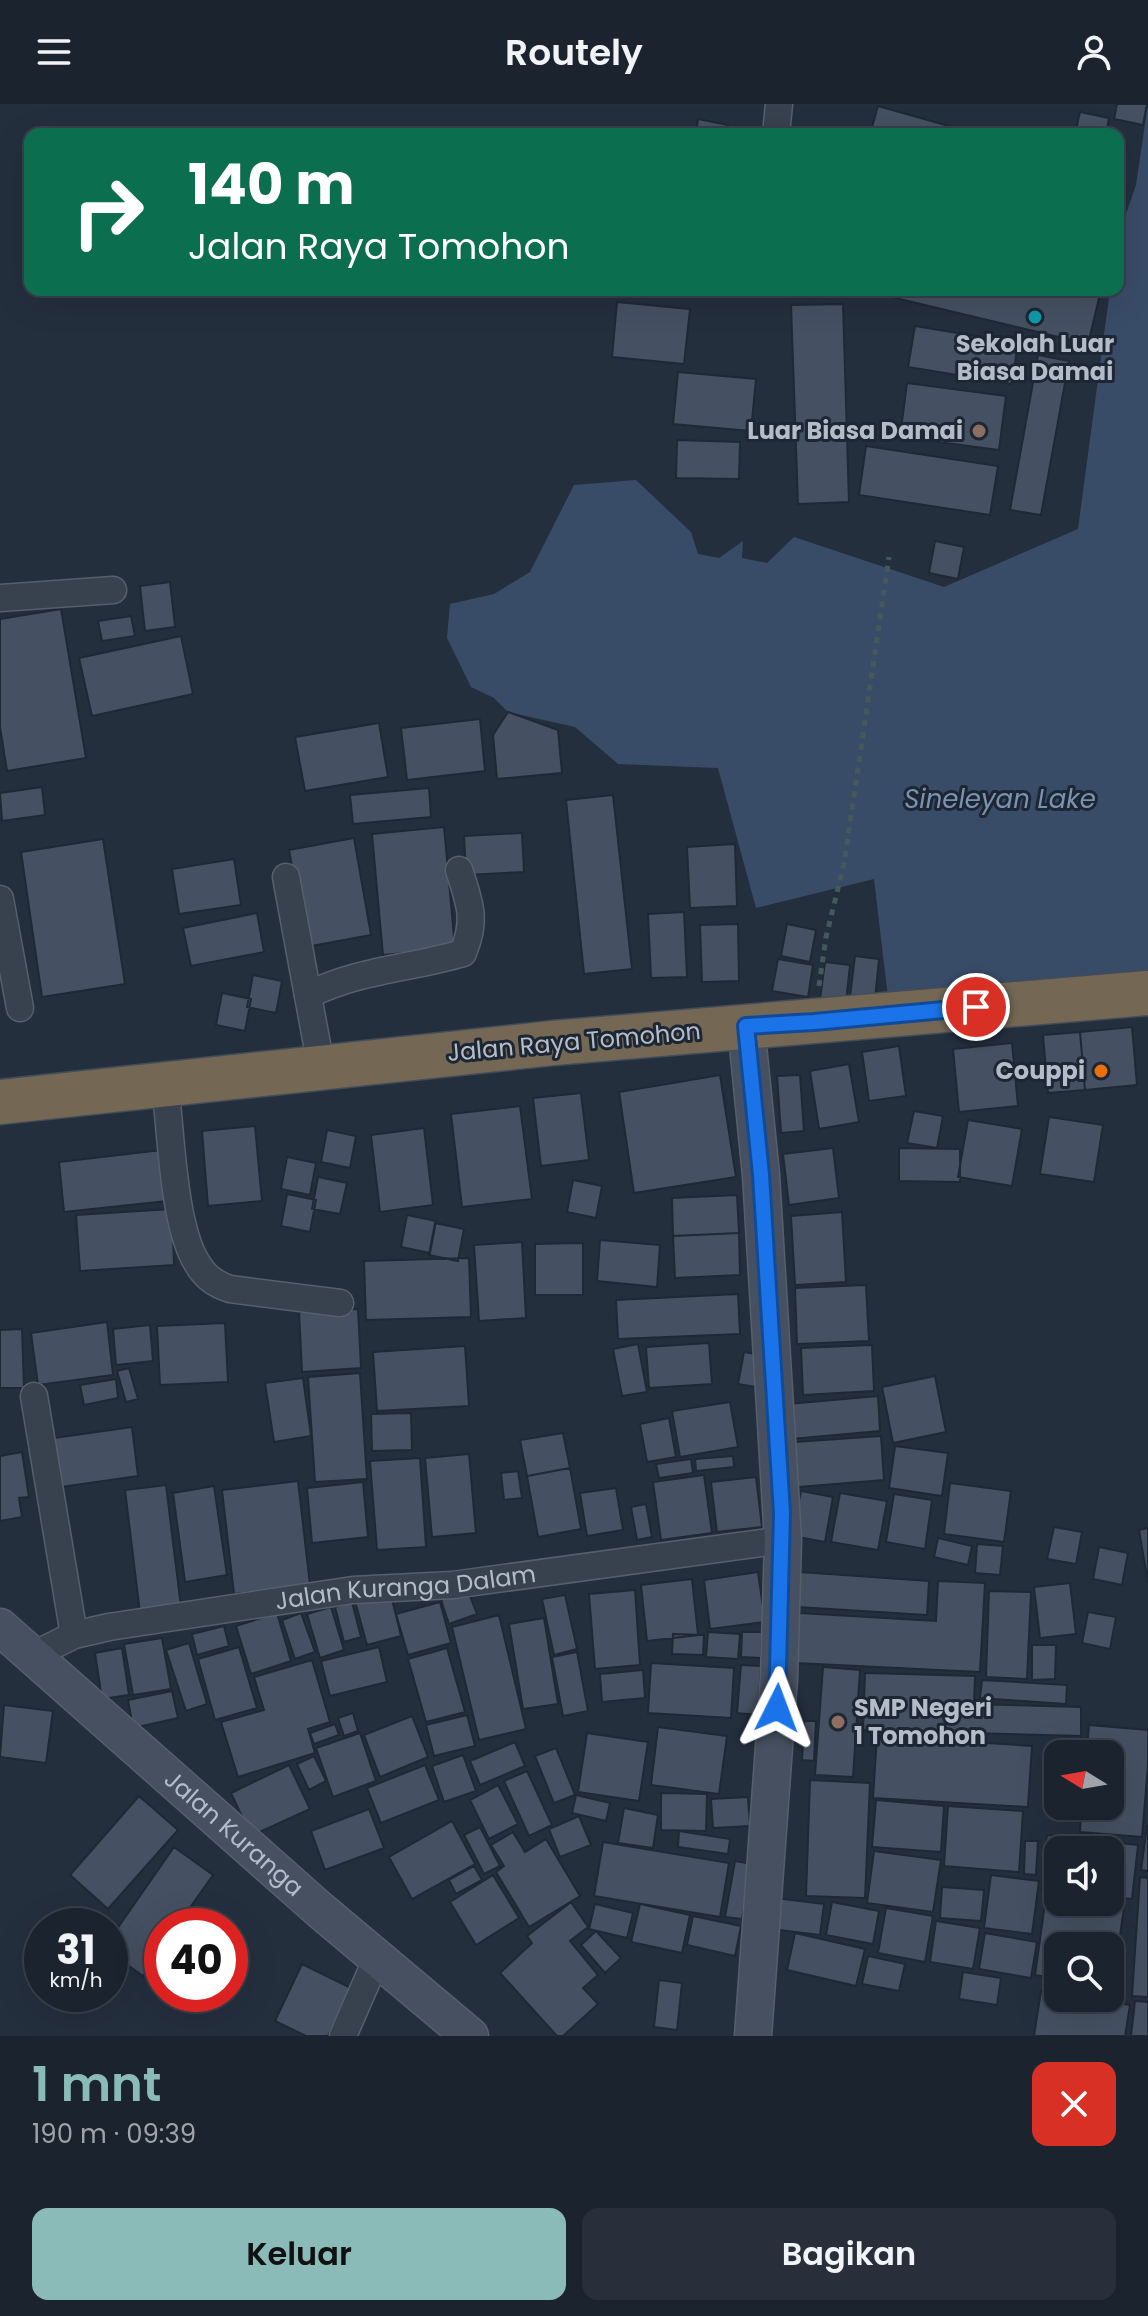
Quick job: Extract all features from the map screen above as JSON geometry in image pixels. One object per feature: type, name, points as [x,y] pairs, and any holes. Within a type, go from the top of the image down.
[{"type":"highway","name":"Jalan Raya Tomohon","points":[[0,1102],[321,1066],[746,1026],[1148,993]]},
{"type":"street","points":[[777,128],[779,104]]},
{"type":"street","points":[[0,598],[113,590]]},
{"type":"street","points":[[308,995],[339,980],[364,973],[434,962],[463,953],[471,934],[472,909],[459,870]]},
{"type":"street","points":[[286,877],[321,1066]]},
{"type":"street","points":[[0,899],[20,1008]]},
{"type":"street","points":[[746,1026],[761,1175],[783,1540],[779,1678],[753,2036]]},
{"type":"street","points":[[165,1084],[183,1225],[195,1262],[218,1285],[230,1289],[340,1303]]},
{"type":"street","points":[[34,1396],[74,1635]]},
{"type":"street","name":"Jalan Kuranga Dalam","points":[[34,1655],[74,1635],[109,1627],[353,1590],[453,1585],[783,1540]]},
{"type":"street","name":"Jalan Kuranga","points":[[0,1627],[470,2036]]},
{"type":"street","points":[[343,2036],[377,1958]]},
{"type":"path","points":[[814,1022],[826,937],[844,864],[889,557]]},
{"type":"water","name":"Sineleyan Lake","points":[[1148,104],[1148,993],[890,1014],[874,879],[756,908],[718,768],[618,764],[575,727],[508,712],[494,698],[471,687],[447,638],[450,604],[494,594],[530,572],[574,485],[636,480],[691,532],[698,554],[719,558],[743,541],[742,558],[767,563],[794,537],[944,587],[1078,529],[1109,296],[1124,296],[1124,220],[1136,185]]},
{"type":"building","points":[[1117,104],[1147,104],[1143,125],[1114,119]]},
{"type":"building","points":[[878,106],[956,128],[872,128]]},
{"type":"building","points":[[1080,112],[1109,118],[1107,128],[1076,128]]},
{"type":"building","points":[[698,119],[728,125],[727,128],[697,128]]},
{"type":"building","name":"Sekolah Luar Biasa Damai","points":[[887,296],[1100,296],[1088,344]]},
{"type":"building","points":[[617,302],[690,309],[684,364],[612,357]]},
{"type":"building","points":[[843,304],[849,502],[798,504],[791,305]]},
{"type":"building","points":[[915,326],[1018,343],[1012,384],[908,367]]},
{"type":"building","points":[[1038,355],[1069,361],[1041,515],[1010,510]]},
{"type":"building","points":[[678,372],[756,379],[751,431],[673,424]]},
{"type":"building","points":[[907,383],[1006,396],[999,450],[900,437]]},
{"type":"building","points":[[677,440],[740,442],[739,479],[676,478]]},
{"type":"building","points":[[866,446],[998,466],[990,515],[859,495]]},
{"type":"building","points":[[935,541],[964,547],[958,579],[929,573]]},
{"type":"building","points":[[170,582],[175,627],[145,631],[140,586]]},
{"type":"building","points":[[61,609],[86,758],[7,771],[0,727],[0,619]]},
{"type":"building","points":[[131,616],[135,636],[102,641],[98,621]]},
{"type":"building","points":[[181,636],[193,694],[92,716],[79,658]]},
{"type":"building","points":[[508,712],[558,730],[562,773],[497,779],[493,735]]},
{"type":"building","points":[[480,719],[485,771],[407,780],[401,728]]},
{"type":"building","points":[[379,723],[388,777],[305,791],[295,737]]},
{"type":"building","points":[[42,787],[45,815],[2,821],[0,793]]},
{"type":"building","points":[[429,788],[431,817],[353,824],[350,795]]},
{"type":"building","points":[[613,795],[632,969],[584,974],[566,800]]},
{"type":"building","points":[[444,827],[455,948],[383,955],[372,834]]},
{"type":"building","points":[[522,833],[524,872],[466,875],[464,836]]},
{"type":"building","points":[[354,838],[371,935],[306,947],[289,850]]},
{"type":"building","points":[[103,839],[125,984],[42,997],[21,852]]},
{"type":"building","points":[[735,844],[737,906],[690,908],[687,847]]},
{"type":"building","points":[[234,859],[241,905],[179,914],[172,869]]},
{"type":"building","points":[[684,912],[687,977],[651,978],[648,914]]},
{"type":"building","points":[[257,913],[264,952],[191,966],[183,928]]},
{"type":"building","points":[[738,924],[739,981],[702,982],[700,925]]},
{"type":"building","points":[[787,924],[816,930],[810,962],[781,956]]},
{"type":"building","points":[[855,956],[879,959],[875,999],[850,997]]},
{"type":"building","points":[[778,959],[813,965],[808,997],[772,991]]},
{"type":"building","points":[[825,962],[850,965],[846,1002],[820,999]]},
{"type":"building","points":[[253,975],[282,981],[276,1013],[247,1007]]},
{"type":"building","points":[[222,993],[251,999],[245,1031],[216,1025]]},
{"type":"building","points":[[1132,1027],[1137,1085],[1085,1090],[1080,1032]]},
{"type":"building","points":[[1080,1032],[1085,1090],[1048,1093],[1043,1035]]},
{"type":"building","points":[[1012,1043],[1018,1106],[959,1112],[953,1049]]},
{"type":"building","points":[[899,1046],[906,1096],[869,1101],[862,1052]]},
{"type":"building","points":[[849,1064],[859,1122],[819,1129],[810,1071]]},
{"type":"building","points":[[720,1075],[736,1177],[634,1193],[619,1092]]},
{"type":"building","points":[[800,1075],[804,1131],[781,1133],[777,1076]]},
{"type":"building","points":[[581,1093],[589,1160],[541,1166],[533,1098]]},
{"type":"building","points":[[520,1106],[532,1199],[462,1207],[451,1114]]},
{"type":"building","points":[[914,1111],[943,1116],[937,1148],[907,1143]]},
{"type":"building","points":[[1049,1117],[1103,1125],[1094,1182],[1040,1174]]},
{"type":"building","points":[[968,1120],[1022,1129],[1012,1186],[958,1177]]},
{"type":"building","points":[[255,1126],[262,1201],[208,1206],[202,1131]]},
{"type":"building","points":[[424,1128],[433,1205],[380,1212],[371,1135]]},
{"type":"building","points":[[327,1130],[356,1136],[350,1168],[321,1162]]},
{"type":"building","points":[[833,1148],[839,1198],[789,1205],[783,1154]]},
{"type":"building","points":[[899,1148],[960,1149],[960,1182],[899,1181]]},
{"type":"building","points":[[162,1150],[167,1201],[64,1212],[59,1162]]},
{"type":"building","points":[[287,1157],[316,1163],[310,1195],[281,1189]]},
{"type":"building","points":[[318,1177],[347,1183],[340,1214],[312,1209]]},
{"type":"building","points":[[573,1180],[602,1186],[596,1218],[567,1212]]},
{"type":"building","points":[[287,1194],[316,1200],[310,1232],[281,1226]]},
{"type":"building","points":[[737,1195],[739,1233],[673,1236],[672,1198]]},
{"type":"building","points":[[172,1209],[174,1265],[80,1271],[76,1215]]},
{"type":"building","points":[[842,1212],[846,1282],[795,1285],[791,1216]]},
{"type":"building","points":[[407,1215],[436,1221],[430,1253],[401,1247]]},
{"type":"building","points":[[435,1223],[464,1229],[458,1261],[429,1255]]},
{"type":"building","points":[[739,1233],[740,1275],[675,1278],[673,1236]]},
{"type":"building","points":[[600,1240],[660,1245],[657,1287],[597,1281]]},
{"type":"building","points":[[522,1242],[526,1318],[479,1321],[474,1245]]},
{"type":"building","points":[[583,1243],[583,1295],[535,1295],[535,1244]]},
{"type":"building","points":[[469,1258],[471,1317],[366,1320],[364,1261]]},
{"type":"building","points":[[866,1285],[869,1341],[797,1344],[795,1288]]},
{"type":"building","points":[[738,1294],[740,1334],[618,1339],[616,1300]]},
{"type":"building","points":[[358,1309],[361,1368],[302,1372],[299,1312]]},
{"type":"building","points":[[107,1322],[113,1375],[38,1385],[31,1333]]},
{"type":"building","points":[[225,1323],[228,1382],[160,1385],[157,1326]]},
{"type":"building","points":[[150,1325],[153,1361],[116,1365],[113,1329]]},
{"type":"building","points":[[22,1329],[24,1388],[0,1388],[0,1330]]},
{"type":"building","points":[[709,1343],[712,1384],[649,1388],[646,1347]]},
{"type":"building","points":[[638,1344],[647,1392],[622,1396],[613,1349]]},
{"type":"building","points":[[872,1345],[874,1391],[803,1395],[801,1348]]},
{"type":"building","points":[[465,1346],[469,1406],[377,1411],[373,1352]]},
{"type":"building","points":[[744,1352],[773,1357],[767,1389],[738,1384]]},
{"type":"building","points":[[129,1368],[138,1399],[126,1402],[117,1371]]},
{"type":"building","points":[[360,1373],[367,1479],[315,1482],[308,1377]]},
{"type":"building","points":[[935,1376],[946,1432],[893,1443],[882,1387]]},
{"type":"building","points":[[303,1378],[311,1436],[274,1442],[265,1383]]},
{"type":"building","points":[[116,1379],[118,1398],[84,1405],[80,1385]]},
{"type":"building","points":[[878,1396],[880,1431],[791,1439],[788,1404]]},
{"type":"building","points":[[730,1402],[738,1447],[680,1457],[672,1411]]},
{"type":"building","points":[[411,1413],[412,1450],[372,1451],[371,1414]]},
{"type":"building","points":[[669,1418],[676,1457],[647,1462],[640,1424]]},
{"type":"building","points":[[132,1427],[138,1476],[54,1488],[47,1439]]},
{"type":"building","points":[[563,1433],[570,1468],[527,1476],[520,1440]]},
{"type":"building","points":[[881,1436],[884,1480],[798,1487],[795,1442]]},
{"type":"building","points":[[895,1446],[948,1453],[942,1496],[889,1488]]},
{"type":"building","points":[[22,1452],[29,1497],[19,1498],[22,1517],[0,1521],[0,1456]]},
{"type":"building","points":[[469,1454],[476,1533],[432,1537],[425,1458]]},
{"type":"building","points":[[733,1456],[734,1467],[696,1471],[695,1459]]},
{"type":"building","points":[[420,1458],[426,1547],[377,1550],[370,1461]]},
{"type":"building","points":[[691,1459],[693,1473],[659,1478],[656,1464]]},
{"type":"building","points":[[570,1468],[581,1529],[538,1537],[527,1476]]},
{"type":"building","points":[[518,1471],[522,1498],[504,1500],[501,1473]]},
{"type":"building","points":[[704,1475],[712,1533],[661,1540],[653,1482]]},
{"type":"building","points":[[756,1477],[762,1527],[717,1532],[711,1482]]},
{"type":"building","points":[[298,1481],[310,1585],[234,1594],[222,1490]]},
{"type":"building","points":[[363,1482],[368,1537],[312,1543],[307,1488]]},
{"type":"building","points":[[950,1483],[1011,1491],[1004,1542],[944,1534]]},
{"type":"building","points":[[166,1485],[181,1607],[140,1613],[125,1490]]},
{"type":"building","points":[[214,1486],[227,1575],[185,1582],[173,1493]]},
{"type":"building","points":[[616,1488],[623,1530],[587,1536],[580,1493]]},
{"type":"building","points":[[801,1491],[833,1497],[825,1542],[792,1536]]},
{"type":"building","points":[[840,1493],[887,1501],[878,1550],[831,1542]]},
{"type":"building","points":[[894,1494],[932,1500],[925,1549],[886,1542]]},
{"type":"building","points":[[646,1504],[652,1537],[637,1540],[631,1507]]},
{"type":"building","points":[[1054,1527],[1082,1532],[1076,1564],[1047,1559]]},
{"type":"building","points":[[1148,1528],[1148,1583],[1139,1530]]},
{"type":"building","points":[[938,1538],[972,1546],[968,1565],[934,1557]]},
{"type":"building","points":[[977,1544],[1003,1546],[1000,1575],[975,1573]]},
{"type":"building","points":[[1099,1547],[1128,1553],[1122,1585],[1093,1579]]},
{"type":"building","points":[[758,1572],[765,1622],[710,1629],[704,1580]]},
{"type":"building","points":[[800,1572],[929,1581],[927,1615],[798,1607]]},
{"type":"building","points":[[692,1579],[698,1635],[647,1641],[641,1585]]},
{"type":"building","points":[[938,1581],[985,1583],[980,1672],[796,1663],[799,1613],[936,1621]]},
{"type":"building","points":[[1070,1583],[1076,1634],[1040,1638],[1034,1587]]},
{"type":"building","points":[[635,1590],[640,1665],[595,1669],[589,1594]]},
{"type":"building","points":[[390,1591],[401,1636],[367,1645],[355,1601]]},
{"type":"building","points":[[468,1591],[477,1614],[449,1624],[441,1600]]},
{"type":"building","points":[[989,1591],[1031,1592],[1027,1679],[986,1677]]},
{"type":"building","points":[[565,1595],[577,1649],[554,1655],[542,1599]]},
{"type":"building","points":[[352,1602],[361,1637],[344,1642],[335,1607]]},
{"type":"building","points":[[440,1602],[451,1643],[408,1655],[396,1614]]},
{"type":"building","points":[[331,1607],[344,1650],[320,1658],[307,1614]]},
{"type":"building","points":[[1088,1612],[1116,1617],[1110,1649],[1082,1643]]},
{"type":"building","points":[[277,1613],[291,1661],[251,1674],[236,1626]]},
{"type":"building","points":[[301,1613],[315,1652],[295,1659],[282,1620]]},
{"type":"building","points":[[499,1615],[526,1729],[479,1740],[452,1627]]},
{"type":"building","points":[[544,1618],[558,1704],[523,1709],[509,1624]]},
{"type":"building","points":[[224,1626],[229,1646],[197,1655],[192,1634]]},
{"type":"building","points":[[708,1632],[740,1634],[738,1659],[706,1657]]},
{"type":"building","points":[[742,1632],[762,1632],[761,1658],[741,1657]]},
{"type":"building","points":[[673,1634],[704,1635],[703,1655],[672,1654]]},
{"type":"building","points":[[162,1638],[171,1689],[133,1695],[124,1644]]},
{"type":"building","points":[[189,1643],[207,1704],[186,1711],[166,1650]]},
{"type":"building","points":[[1032,1645],[1056,1645],[1055,1679],[1032,1680]]},
{"type":"building","points":[[239,1647],[257,1708],[215,1720],[198,1659]]},
{"type":"building","points":[[379,1647],[387,1682],[330,1696],[321,1661]]},
{"type":"building","points":[[122,1648],[129,1695],[102,1699],[95,1653]]},
{"type":"building","points":[[447,1648],[465,1712],[426,1722],[408,1659]]},
{"type":"building","points":[[577,1652],[588,1711],[563,1716],[552,1657]]},
{"type":"building","points":[[312,1660],[330,1722],[308,1729],[315,1753],[238,1777],[221,1722],[264,1710],[254,1677]]},
{"type":"building","points":[[651,1663],[734,1668],[731,1718],[648,1713]]},
{"type":"building","points":[[741,1665],[761,1666],[758,1715],[737,1713]]},
{"type":"building","name":"SMP Negeri 1 Tomohon","points":[[823,1667],[860,1670],[853,1777],[815,1775]]},
{"type":"building","points":[[643,1670],[645,1698],[602,1702],[600,1674]]},
{"type":"building","points":[[865,1673],[975,1676],[974,1704],[1081,1707],[1081,1736],[863,1730]]},
{"type":"building","points":[[982,1680],[1067,1685],[1066,1704],[980,1698]]},
{"type":"building","points":[[172,1691],[178,1718],[133,1728],[128,1700]]},
{"type":"building","points":[[4,1705],[53,1711],[46,1763],[0,1757]]},
{"type":"building","points":[[353,1713],[358,1731],[344,1736],[338,1718]]},
{"type":"building","points":[[467,1715],[475,1746],[434,1756],[426,1725]]},
{"type":"building","points":[[412,1716],[428,1757],[380,1777],[364,1735]]},
{"type":"building","points":[[804,1721],[816,1721],[814,1761],[802,1760]]},
{"type":"building","points":[[335,1724],[339,1735],[314,1744],[310,1733]]},
{"type":"building","points":[[1089,1725],[1148,1730],[1142,1837],[1080,1832],[1081,1820],[1124,1820],[1124,1740],[1088,1740]]},
{"type":"building","points":[[658,1727],[727,1736],[719,1794],[651,1785]]},
{"type":"building","points":[[360,1733],[376,1781],[333,1797],[316,1748]]},
{"type":"building","points":[[587,1733],[648,1742],[639,1801],[578,1792]]},
{"type":"building","points":[[877,1736],[1032,1746],[1028,1807],[873,1798]]},
{"type":"building","points":[[515,1742],[525,1766],[480,1785],[470,1761]]},
{"type":"building","points":[[556,1748],[575,1795],[554,1803],[535,1756]]},
{"type":"building","points":[[463,1755],[476,1791],[444,1802],[432,1766]]},
{"type":"building","points":[[314,1756],[326,1781],[309,1790],[297,1764]]},
{"type":"building","points":[[289,1765],[310,1809],[251,1836],[231,1793]]},
{"type":"building","points":[[425,1765],[439,1800],[381,1823],[367,1788]]},
{"type":"building","points":[[527,1771],[552,1825],[529,1836],[504,1781]]},
{"type":"building","points":[[810,1780],[870,1783],[865,1898],[806,1896]]},
{"type":"building","points":[[498,1785],[518,1824],[489,1839],[470,1800]]},
{"type":"building","points":[[661,1793],[707,1794],[706,1831],[661,1830]]},
{"type":"building","points":[[576,1795],[610,1803],[606,1821],[572,1813]]},
{"type":"building","points":[[139,1796],[178,1830],[109,1908],[70,1875]]},
{"type":"building","points":[[748,1797],[750,1826],[713,1828],[711,1799]]},
{"type":"building","points":[[876,1800],[944,1806],[941,1852],[872,1847]]},
{"type":"building","points":[[948,1806],[1023,1811],[1019,1872],[944,1866]]},
{"type":"building","points":[[624,1808],[658,1815],[653,1848],[618,1843]]},
{"type":"building","points":[[369,1809],[384,1848],[325,1870],[311,1831]]},
{"type":"building","points":[[579,1816],[591,1845],[560,1857],[549,1829]]},
{"type":"building","points":[[452,1821],[475,1864],[412,1899],[389,1857]]},
{"type":"building","points":[[1148,1826],[1148,1871],[1141,1870]]},
{"type":"building","points":[[480,1827],[500,1866],[484,1874],[464,1835]]},
{"type":"building","points":[[679,1831],[730,1839],[728,1854],[678,1847]]},
{"type":"building","points":[[513,1832],[525,1852],[546,1839],[580,1896],[529,1927],[496,1872],[504,1866],[491,1845]]},
{"type":"building","points":[[1025,1841],[1038,1841],[1036,1875],[1024,1874]]},
{"type":"building","points":[[603,1842],[729,1863],[720,1917],[594,1896]]},
{"type":"building","points":[[1124,1843],[1138,1845],[1132,1899],[1124,1898]]},
{"type":"building","points":[[174,1847],[213,1875],[190,1908],[144,1908],[143,1976],[128,1965],[128,1913]]},
{"type":"building","points":[[874,1851],[941,1860],[933,1912],[867,1903]]},
{"type":"building","points":[[735,1861],[752,1864],[742,1919],[725,1917]]},
{"type":"building","points":[[474,1866],[482,1880],[456,1894],[449,1880]]},
{"type":"building","points":[[493,1875],[519,1918],[476,1945],[450,1902]]},
{"type":"building","points":[[991,1875],[1039,1881],[1032,1934],[984,1928]]},
{"type":"building","points":[[1140,1877],[1148,1878],[1148,1997],[1132,1996]]},
{"type":"building","points":[[942,1887],[984,1890],[981,1921],[940,1918]]},
{"type":"building","points":[[775,1898],[824,1904],[820,1935],[771,1929]]},
{"type":"building","points":[[571,1902],[588,1927],[570,1941],[598,1975],[583,1988],[598,2004],[563,2036],[557,2036],[500,1973],[532,1943],[527,1936]]},
{"type":"building","points":[[832,1902],[879,1911],[873,1944],[826,1935]]},
{"type":"building","points":[[595,1904],[633,1913],[627,1938],[589,1929]]},
{"type":"building","points":[[640,1904],[690,1915],[682,1953],[631,1942]]},
{"type":"building","points":[[886,1908],[933,1916],[925,1962],[878,1953]]},
{"type":"building","points":[[1044,1910],[1044,1916],[1123,1916],[1121,1932],[1044,1932],[1044,1977],[1035,1975]]},
{"type":"building","points":[[693,1916],[741,1926],[735,1956],[687,1945]]},
{"type":"building","points":[[936,1921],[980,1928],[973,1969],[930,1962]]},
{"type":"building","points":[[596,1931],[621,1958],[605,1973],[581,1945]]},
{"type":"building","points":[[795,1933],[865,1949],[856,1986],[787,1970]]},
{"type":"building","points":[[985,1933],[1037,1942],[1031,1978],[979,1969]]},
{"type":"building","points":[[868,1956],[905,1964],[899,1991],[862,1984]]},
{"type":"building","points":[[302,1964],[351,1988],[328,2036],[306,2036],[275,2021]]},
{"type":"building","points":[[963,1972],[1001,1978],[997,2005],[959,1999]]},
{"type":"building","points":[[659,1980],[682,1983],[677,2030],[654,2027]]},
{"type":"building","points":[[1041,1991],[1044,1992],[1044,2012],[1124,2012],[1124,2004],[1130,2005],[1125,2036],[1034,2036]]},
{"type":"building","points":[[1135,2001],[1148,2002],[1148,2036],[1131,2036]]},
{"type":"place","name":"Sekolah Luar Biasa Damai","points":[[1035,317]]},
{"type":"place","name":"Luar Biasa Damai","points":[[979,431]]},
{"type":"place","name":"Couppi","points":[[1101,1071]]},
{"type":"place","name":"SMP Negeri 1 Tomohon","points":[[838,1722]]},
{"type":"route","points":[[777,1708],[782,1513],[761,1175],[746,1026],[976,1007]]}]
